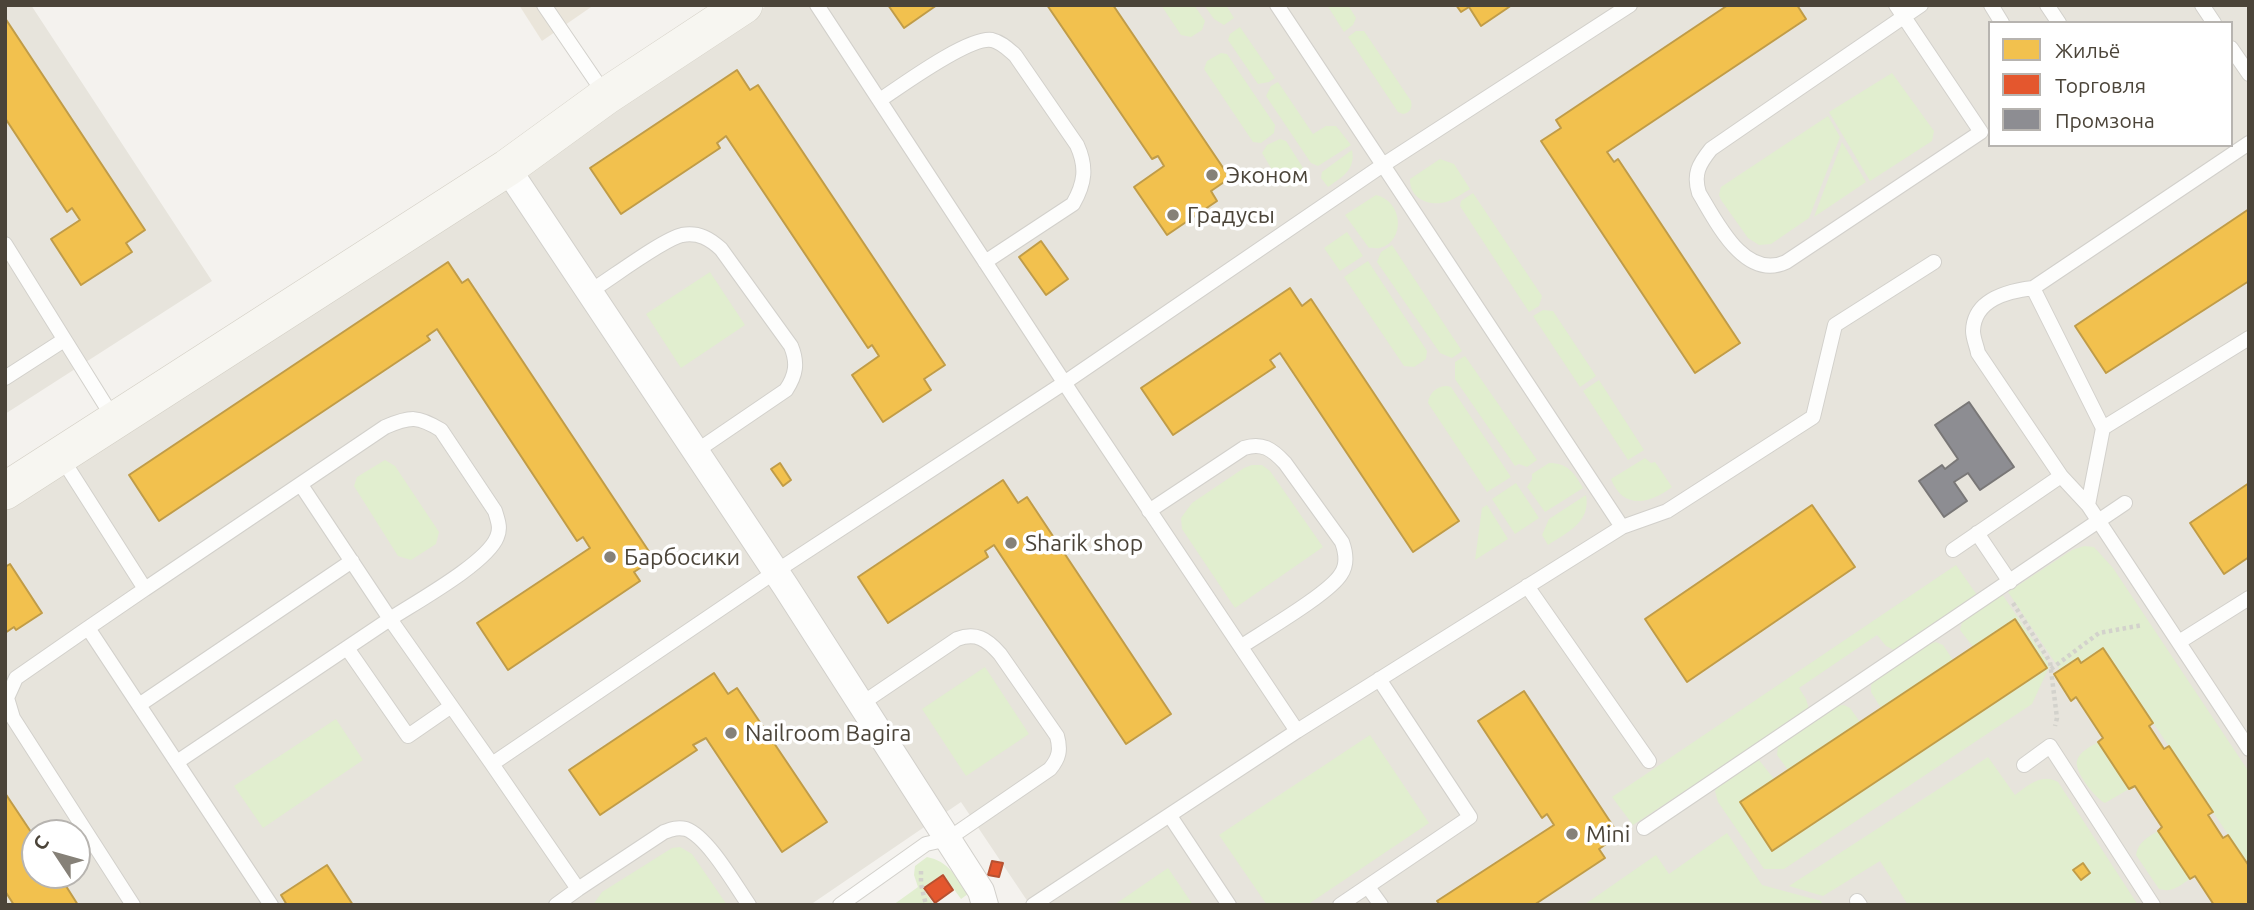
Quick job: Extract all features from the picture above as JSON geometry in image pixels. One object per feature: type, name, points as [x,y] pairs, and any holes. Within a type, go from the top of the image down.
[{"type":"street","points":[[5,491],[507,168],[606,96],[744,5]]},
{"type":"street","points":[[507,168],[861,704],[981,891],[985,905]]},
{"type":"lane","points":[[544,5],[606,96]]},
{"type":"lane","points":[[817,5],[1064,383],[1297,731]]},
{"type":"lane","points":[[1277,5],[1622,527]]},
{"type":"lane","points":[[492,764],[775,572],[1064,383],[1383,165],[1630,5]]},
{"type":"lane","points":[[1900,11],[1985,129],[1777,267],[1764,267],[1751,262],[1740,254],[1699,193],[1696,174],[1699,164],[1711,149],[1900,11],[1920,5]]},
{"type":"lane","points":[[1991,5],[2001,21]]},
{"type":"lane","points":[[2047,5],[2058,21]]},
{"type":"lane","points":[[2202,5],[2213,21]]},
{"type":"lane","points":[[880,100],[965,46],[991,40],[1004,45],[1015,55],[1077,145],[1084,160],[1084,175],[1081,190],[1073,204],[985,262]]},
{"type":"lane","points":[[2233,51],[2249,74]]},
{"type":"lane","points":[[2249,143],[2033,288],[2003,293],[1989,302],[1978,314],[1973,331],[1978,354],[2060,475],[2088,505],[2249,749]]},
{"type":"lane","points":[[589,292],[681,235],[709,238],[721,249],[791,346],[796,367],[786,390],[695,452]]},
{"type":"lane","points":[[5,244],[114,420]]},
{"type":"lane","points":[[1033,905],[1297,731],[1527,586],[1622,527],[1667,511],[1813,417],[1835,325],[1934,262]]},
{"type":"lane","points":[[2033,288],[2103,428],[2088,505]]},
{"type":"lane","points":[[2103,428],[2249,338]]},
{"type":"lane","points":[[5,378],[64,340]]},
{"type":"lane","points":[[133,905],[13,718],[7,698],[16,678],[385,427],[402,419],[416,417],[442,430],[495,511],[500,525],[498,535],[484,556],[177,762]]},
{"type":"lane","points":[[1149,511],[1254,444],[1275,452],[1342,542],[1347,556],[1342,574],[1328,588],[1242,646]]},
{"type":"lane","points":[[60,456],[145,590]]},
{"type":"lane","points":[[1953,550],[2060,475]]},
{"type":"lane","points":[[301,485],[390,620],[578,889]]},
{"type":"lane","points":[[1644,828],[2125,503]]},
{"type":"lane","points":[[1977,533],[2007,585]]},
{"type":"lane","points":[[139,705],[352,561]]},
{"type":"lane","points":[[1527,586],[1649,761]]},
{"type":"lane","points":[[2179,642],[2249,598]]},
{"type":"lane","points":[[88,628],[271,905]]},
{"type":"lane","points":[[839,905],[926,844],[948,839],[1050,769],[1057,760],[1060,748],[1057,736],[1000,654],[991,643],[979,636],[968,635],[957,639],[861,704]]},
{"type":"lane","points":[[347,648],[408,736],[450,707]]},
{"type":"lane","points":[[1340,905],[1470,817],[1380,678]]},
{"type":"lane","points":[[2024,765],[2050,746],[2153,905]]},
{"type":"lane","points":[[1170,816],[1229,905]]},
{"type":"lane","points":[[556,905],[664,832],[676,828],[685,829],[703,841],[749,905]]},
{"type":"lane","points":[[1368,887],[1381,905]]},
{"type":"path","points":[[2007,585],[2050,662],[2057,718],[2050,746]]},
{"type":"path","points":[[2051,669],[2099,633],[2143,625],[2179,642]]},
{"type":"path","points":[[922,863],[921,884],[926,905]]},
{"type":"shaded area","points":[[5,5],[31,5],[212,281],[5,414]]},
{"type":"shaded area","points":[[519,5],[594,5],[542,41]]},
{"type":"shaded area","points":[[768,5],[2249,5],[2249,905],[1030,905],[961,802],[810,905],[5,905],[5,509]]},
{"type":"green space","points":[[1161,5],[1194,5],[1205,21],[1202,30],[1191,37],[1181,35]]},
{"type":"green space","points":[[1204,5],[1226,5],[1234,18],[1224,25],[1214,19]]},
{"type":"green space","points":[[1327,5],[1348,5],[1356,18],[1353,25],[1344,32]]},
{"type":"green space","points":[[1240,27],[1275,78],[1269,82],[1258,84],[1228,40],[1230,34]]},
{"type":"green space","points":[[1356,31],[1364,31],[1411,101],[1411,108],[1407,113],[1398,112],[1348,37]]},
{"type":"green space","points":[[1221,53],[1227,54],[1275,125],[1274,133],[1261,143],[1253,142],[1204,69],[1207,61]]},
{"type":"green space","points":[[1892,73],[1934,131],[1932,141],[1870,181],[1829,112]]},
{"type":"green space","points":[[1278,82],[1313,134],[1326,126],[1336,126],[1351,145],[1318,166],[1311,163],[1266,96],[1271,86]]},
{"type":"green space","points":[[1828,116],[1840,137],[1809,218],[1771,244],[1759,245],[1748,238],[1721,200],[1721,187]]},
{"type":"green space","points":[[1280,139],[1286,141],[1305,171],[1303,179],[1287,187],[1280,183],[1262,153],[1267,145]]},
{"type":"green space","points":[[1842,142],[1866,182],[1814,217]]},
{"type":"green space","points":[[1352,150],[1350,168],[1328,187],[1321,178],[1322,172]]},
{"type":"green space","points":[[1440,159],[1454,164],[1470,189],[1442,203],[1422,200],[1413,192],[1410,179]]},
{"type":"green space","points":[[1473,193],[1542,296],[1539,306],[1529,312],[1460,206],[1461,201]]},
{"type":"green space","points":[[1376,195],[1392,205],[1398,221],[1397,230],[1388,244],[1380,248],[1369,248],[1345,215]]},
{"type":"green space","points":[[1347,232],[1363,256],[1340,271],[1324,248]]},
{"type":"green space","points":[[1392,245],[1462,351],[1452,358],[1440,353],[1377,262],[1381,252]]},
{"type":"green space","points":[[1368,261],[1427,351],[1426,359],[1414,367],[1404,366],[1344,277]]},
{"type":"green space","points":[[710,272],[745,325],[681,368],[646,314]]},
{"type":"green space","points":[[1543,310],[1553,311],[1596,376],[1580,387],[1533,316]]},
{"type":"green space","points":[[1465,356],[1537,460],[1527,467],[1519,464],[1515,466],[1455,379],[1455,362]]},
{"type":"green space","points":[[1599,380],[1644,450],[1628,460],[1583,391]]},
{"type":"green space","points":[[1451,387],[1511,477],[1487,492],[1428,403],[1434,391]]},
{"type":"green space","points":[[1645,458],[1651,463],[1655,462],[1672,487],[1646,500],[1630,500],[1622,496],[1611,479]]},
{"type":"green space","points":[[385,460],[395,466],[439,532],[436,544],[411,560],[398,556],[354,486],[357,477]]},
{"type":"green space","points":[[1549,463],[1570,470],[1583,488],[1545,512],[1527,487],[1532,474]]},
{"type":"green space","points":[[1252,465],[1262,465],[1270,471],[1323,547],[1235,608],[1182,529],[1181,518],[1192,503]]},
{"type":"green space","points":[[1516,483],[1539,518],[1515,534],[1492,499]]},
{"type":"green space","points":[[1586,495],[1587,504],[1581,519],[1570,531],[1548,545],[1542,535],[1549,519]]},
{"type":"green space","points":[[1487,505],[1508,539],[1475,560],[1482,508]]},
{"type":"green space","points":[[2084,546],[2094,547],[2113,568],[2249,772],[2249,866],[2103,648],[2081,663],[2078,658],[2060,670],[2008,592],[2072,550]]},
{"type":"green space","points":[[1956,565],[1977,595],[1894,650],[1886,646],[1877,635],[1799,688],[1809,709],[1633,825],[1612,797]]},
{"type":"green space","points":[[2002,594],[2050,665],[2032,704],[1784,869],[1764,869],[1718,802],[1715,791],[1719,786],[1740,767],[1759,760],[1774,779],[1740,802],[1773,851],[2046,668],[2015,619],[1973,647],[1960,630],[1963,619]]},
{"type":"green space","points":[[1936,642],[1943,645],[1953,660],[1881,708],[1871,692],[1871,685],[1877,678]]},
{"type":"green space","points":[[985,667],[1029,734],[966,776],[922,709]]},
{"type":"green space","points":[[1844,705],[1850,708],[1860,722],[1788,770],[1777,755],[1778,746],[1784,739],[1835,706]]},
{"type":"green space","points":[[336,719],[363,760],[263,828],[234,786]]},
{"type":"green space","points":[[1370,735],[1429,823],[1307,905],[1267,905],[1219,835]]},
{"type":"green space","points":[[2098,742],[2129,789],[2105,803],[2087,785],[2077,766],[2080,755]]},
{"type":"green space","points":[[1988,757],[2015,795],[2041,780],[2058,782],[2138,905],[1908,905],[1880,861],[1823,896],[1789,886]]},
{"type":"green space","points":[[2158,831],[2190,879],[2172,889],[2159,889],[2136,855],[2141,843]]},
{"type":"green space","points":[[1727,833],[1762,885],[1821,901],[1823,905],[1584,905],[1656,855],[1669,874]]},
{"type":"green space","points":[[680,847],[692,854],[727,905],[593,905],[602,892],[672,848]]},
{"type":"green space","points":[[927,857],[946,866],[968,894],[961,899],[943,874],[923,888],[934,905],[893,905],[918,887],[914,875],[915,866]]},
{"type":"green space","points":[[1168,868],[1193,905],[1114,905]]},
{"type":"building: Жильё","points":[[888,5],[937,5],[904,28]]},
{"type":"building: Жильё","points":[[1047,5],[1113,5],[1230,178],[1211,191],[1217,201],[1167,235],[1134,187],[1164,166],[1158,156],[1152,159]]},
{"type":"building: Жильё","points":[[1456,5],[1512,5],[1481,26],[1469,7],[1461,12]]},
{"type":"building: Жильё","points":[[1728,5],[1797,5],[1806,19],[1607,152],[1614,162],[1618,159],[1740,343],[1695,373],[1541,141],[1561,128],[1556,120]]},
{"type":"building: Жильё","points":[[5,18],[145,230],[126,243],[132,252],[81,285],[51,239],[80,220],[72,208],[67,212],[5,118]]},
{"type":"building: Жильё","points":[[737,70],[750,90],[758,85],[945,365],[924,379],[931,390],[883,422],[852,375],[879,356],[872,345],[868,348],[726,136],[717,143],[720,148],[621,214],[590,168]]},
{"type":"building: Жильё","points":[[2249,209],[2249,281],[2106,373],[2075,326]]},
{"type":"building: Жильё","points":[[1041,241],[1068,279],[1046,295],[1019,257]]},
{"type":"building: Жильё","points":[[448,262],[462,283],[468,279],[654,559],[634,572],[640,581],[508,670],[477,623],[590,548],[583,537],[577,541],[437,329],[427,336],[430,340],[159,521],[129,475]]},
{"type":"building: Жильё","points":[[1290,288],[1302,306],[1311,299],[1459,521],[1413,552],[1280,353],[1270,360],[1275,367],[1173,435],[1141,388]]},
{"type":"building: Жильё","points":[[780,463],[791,480],[783,486],[771,469]]},
{"type":"building: Жильё","points":[[1003,480],[1018,503],[1027,497],[1171,714],[1126,744],[994,545],[985,551],[988,557],[888,623],[858,577]]},
{"type":"building: Жильё","points":[[2249,483],[2249,557],[2224,574],[2190,523]]},
{"type":"building: Жильё","points":[[1812,505],[1855,567],[1687,682],[1645,619]]},
{"type":"building: Жильё","points":[[10,564],[42,613],[16,630],[14,627],[5,633],[5,567]]},
{"type":"building: Жильё","points":[[2015,619],[2047,668],[1772,851],[1740,802]]},
{"type":"building: Жильё","points":[[2103,648],[2153,723],[2149,726],[2164,749],[2169,746],[2213,812],[2208,815],[2223,838],[2228,835],[2249,866],[2249,905],[2214,905],[2195,876],[2190,879],[2158,831],[2162,827],[2135,786],[2129,789],[2098,742],[2103,738],[2076,697],[2071,701],[2054,674],[2078,658],[2081,663]]},
{"type":"building: Жильё","points":[[714,673],[728,694],[737,688],[827,822],[782,852],[706,738],[693,745],[697,750],[600,815],[569,770]]},
{"type":"building: Жильё","points":[[1524,691],[1619,835],[1599,849],[1605,858],[1534,905],[1440,905],[1437,901],[1554,825],[1547,814],[1542,818],[1478,721]]},
{"type":"building: Жильё","points":[[5,793],[22,819],[21,889],[68,889],[78,905],[14,905],[5,891]]},
{"type":"building: Жильё","points":[[2083,863],[2090,873],[2081,880],[2073,870]]},
{"type":"building: Жильё","points":[[327,865],[353,905],[287,905],[281,895]]},
{"type":"building: Торговля","points":[[992,861],[1003,863],[999,877],[988,875]]},
{"type":"building: Торговля","points":[[943,875],[953,890],[935,903],[924,888]]},
{"type":"building: Промзона","points":[[1969,402],[2014,467],[1980,490],[1968,473],[1954,482],[1967,501],[1944,517],[1919,481],[1942,465],[1945,469],[1958,459],[1935,425]]},
{"type":"place","name":"Эконом","points":[[1212,175]]},
{"type":"place","name":"Градусы","points":[[1173,215]]},
{"type":"place","name":"Sharik shop","points":[[1011,543]]},
{"type":"place","name":"Барбосики","points":[[610,557]]},
{"type":"place","name":"Nailroom Bagira","points":[[731,733]]},
{"type":"place","name":"Mini","points":[[1572,834]]}]
